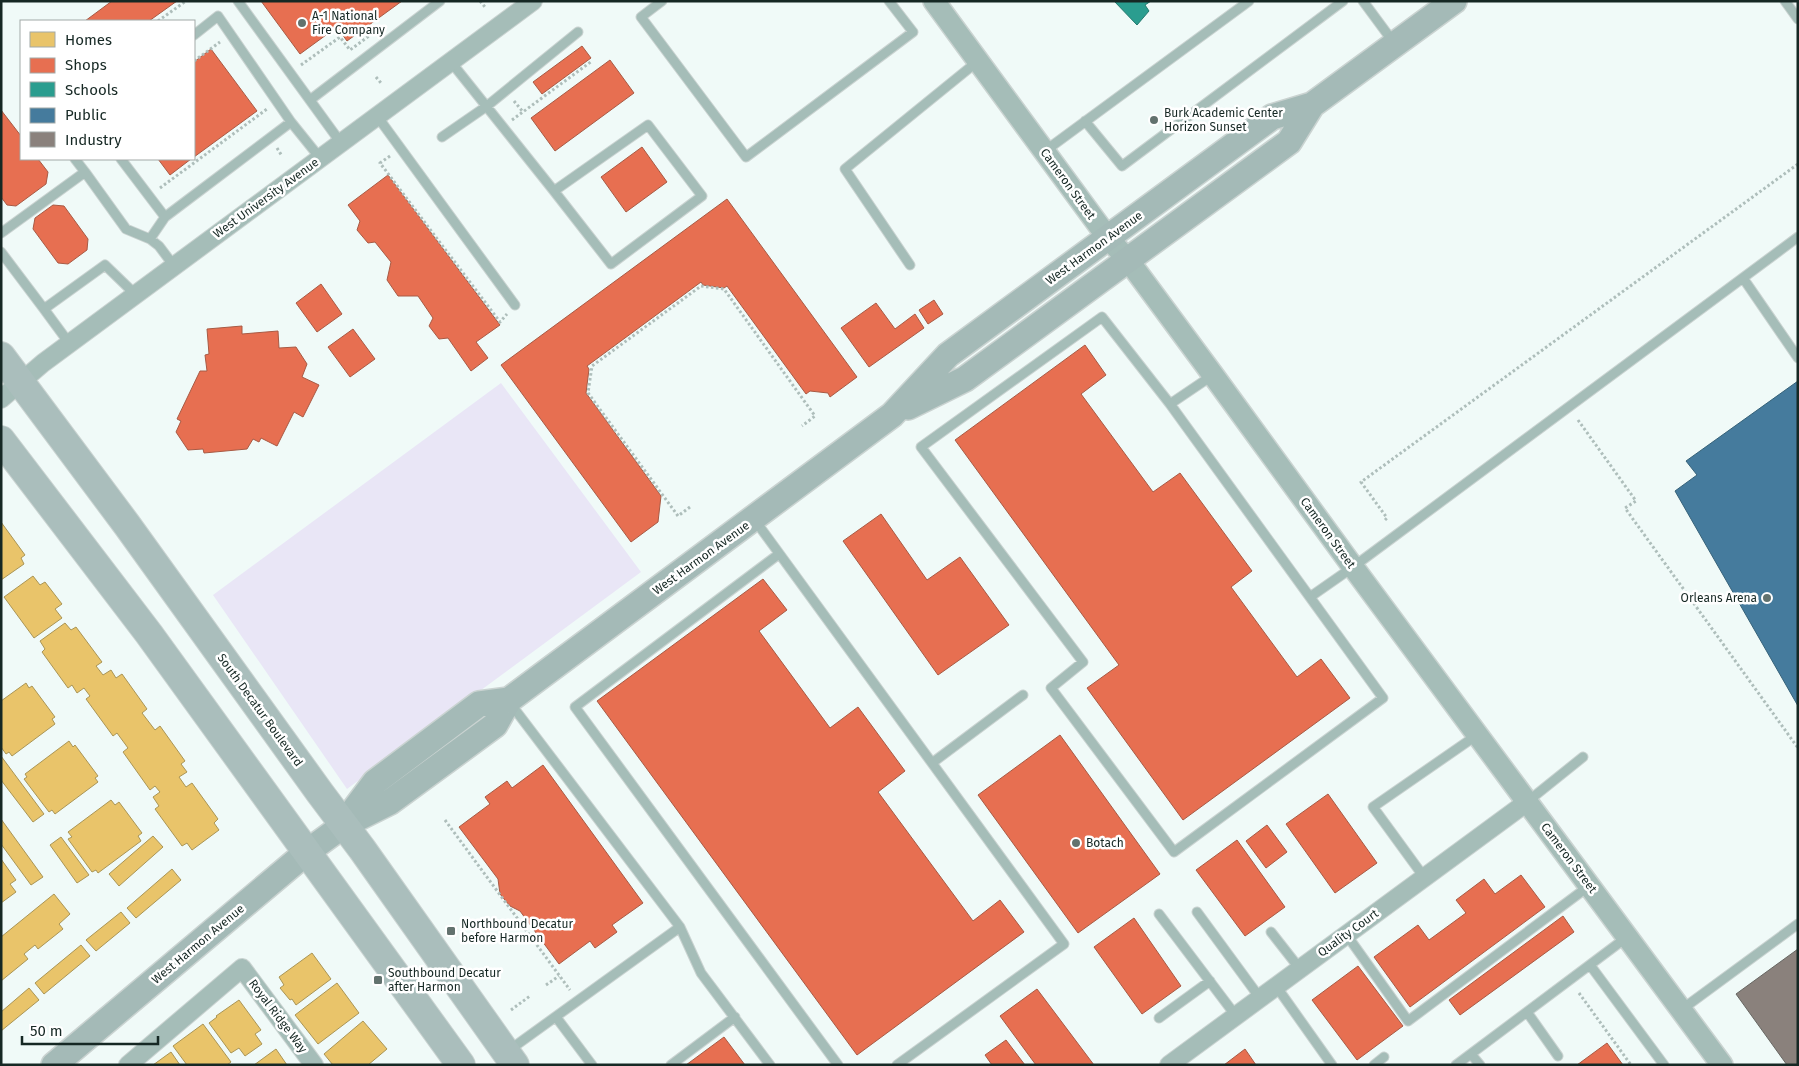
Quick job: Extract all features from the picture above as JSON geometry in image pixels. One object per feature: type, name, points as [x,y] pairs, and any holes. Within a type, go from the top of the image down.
[{"type":"main road","name":"West Harmon Avenue","points":[[892,415],[965,379],[1128,260],[1288,142],[1312,106],[1454,1]]},
{"type":"main road","name":"West Harmon Avenue","points":[[54,1065],[307,852],[344,825],[390,802],[495,725],[509,700],[892,415],[948,355],[1272,117],[1312,106]]},
{"type":"main road","name":"South Decatur Boulevard","points":[[1,356],[11,391],[127,525],[511,1058]]},
{"type":"main road","points":[[1,440],[149,634],[461,1065]]},
{"type":"street","name":"West University Avenue","points":[[11,391],[43,362],[533,1]]},
{"type":"street","name":"Cameron Street","points":[[934,1],[1108,238],[1128,260],[1214,375],[1353,567],[1722,1065]]},
{"type":"street","name":"Quality Court","points":[[1169,1065],[1527,802]]},
{"type":"street","name":"Royal Ridge Way","points":[[128,1065],[242,968],[314,1065]]},
{"type":"lane","points":[[238,1],[341,144]]},
{"type":"lane","points":[[310,100],[440,1]]},
{"type":"lane","points":[[662,1],[641,17],[746,157],[913,32],[889,1]]},
{"type":"lane","points":[[1044,151],[1249,1]]},
{"type":"lane","points":[[1085,121],[1122,166],[1343,1]]},
{"type":"lane","points":[[1363,1],[1395,44]]},
{"type":"lane","points":[[1785,1],[1798,18]]},
{"type":"lane","points":[[195,34],[218,16],[291,122],[320,158]]},
{"type":"lane","points":[[442,137],[486,106],[578,32]]},
{"type":"lane","points":[[910,265],[845,169],[978,61]]},
{"type":"lane","points":[[451,62],[611,264],[702,196],[648,125],[554,191]]},
{"type":"lane","points":[[377,116],[515,305]]},
{"type":"lane","points":[[150,239],[165,217],[291,122]]},
{"type":"lane","points":[[76,160],[126,229],[150,239],[159,246],[174,266]]},
{"type":"lane","points":[[122,160],[165,217]]},
{"type":"lane","points":[[1,233],[85,172]]},
{"type":"lane","points":[[1310,597],[1798,237]]},
{"type":"lane","points":[[1,252],[69,343]]},
{"type":"lane","points":[[44,309],[105,265],[135,294]]},
{"type":"lane","points":[[1743,278],[1798,358]]},
{"type":"lane","points":[[1102,317],[1170,404],[1383,698],[1174,852],[1051,688],[1083,662],[921,448],[1102,317]]},
{"type":"lane","points":[[1170,404],[1214,375]]},
{"type":"lane","points":[[754,519],[1064,944],[897,1065]]},
{"type":"lane","points":[[779,554],[575,707],[838,1065]]},
{"type":"lane","points":[[932,763],[1023,695]]},
{"type":"lane","points":[[509,700],[680,927],[701,973],[770,1065]]},
{"type":"lane","points":[[1424,877],[1373,808],[1477,735]]},
{"type":"lane","points":[[1527,802],[1583,757]]},
{"type":"lane","points":[[1346,934],[1408,1021],[1589,886]]},
{"type":"lane","points":[[1197,912],[1260,998]]},
{"type":"lane","points":[[1158,914],[1236,1016]]},
{"type":"lane","points":[[1681,1010],[1798,924]]},
{"type":"lane","points":[[511,1058],[556,1017],[680,927]]},
{"type":"lane","points":[[1271,932],[1300,969]]},
{"type":"lane","points":[[1456,1065],[1627,937]]},
{"type":"lane","points":[[1590,965],[1664,1065]]},
{"type":"lane","points":[[1159,1018],[1210,982]]},
{"type":"lane","points":[[1276,986],[1332,1065]]},
{"type":"lane","points":[[1527,1012],[1558,1056]]},
{"type":"lane","points":[[556,1017],[592,1065]]},
{"type":"lane","points":[[671,1065],[734,1017]]},
{"type":"lane","points":[[1471,1054],[1480,1065]]},
{"type":"lane","points":[[1374,1065],[1384,1057]]},
{"type":"path","points":[[159,20],[186,1]]},
{"type":"path","points":[[480,1],[484,7]]},
{"type":"path","points":[[298,67],[340,37],[350,50],[379,28]]},
{"type":"path","points":[[195,60],[225,39]]},
{"type":"path","points":[[503,127],[592,61]]},
{"type":"path","points":[[376,77],[381,83]]},
{"type":"path","points":[[513,98],[523,112]]},
{"type":"path","points":[[149,196],[272,105]]},
{"type":"path","points":[[276,147],[282,156]]},
{"type":"path","points":[[401,148],[380,163],[500,322],[515,305]]},
{"type":"path","points":[[1385,520],[1387,518],[1361,482],[1798,164]]},
{"type":"path","points":[[690,507],[678,516],[588,393],[592,366],[701,286],[724,289],[815,416],[802,426]]},
{"type":"path","points":[[1578,420],[1636,501],[1625,508],[1798,748]]},
{"type":"path","points":[[446,820],[578,1001]]},
{"type":"path","points":[[546,985],[559,976]]},
{"type":"path","points":[[1579,993],[1631,1065]]},
{"type":"path","points":[[511,1010],[530,996]]},
{"type":"shaded area","points":[[501,383],[641,572],[347,789],[213,595]]},
{"type":"building: Homes","points":[[1,522],[25,555],[21,558],[24,564],[1,580]]},
{"type":"building: Homes","points":[[33,576],[40,585],[45,582],[62,604],[55,609],[62,618],[34,638],[4,597]]},
{"type":"building: Homes","points":[[65,623],[71,630],[76,627],[102,662],[96,666],[103,675],[111,670],[116,678],[122,674],[147,709],[142,713],[155,730],[160,726],[185,761],[181,764],[187,772],[179,777],[186,787],[192,783],[218,819],[214,823],[219,830],[192,850],[187,843],[182,846],[155,809],[159,806],[153,797],[160,792],[155,786],[150,790],[123,752],[128,748],[117,733],[113,736],[86,699],[90,696],[84,688],[77,693],[72,685],[68,688],[42,652],[45,649],[40,641]]},
{"type":"building: Homes","points":[[26,683],[29,688],[32,686],[55,717],[52,719],[55,724],[12,756],[9,752],[6,754],[1,747],[1,701]]},
{"type":"building: Homes","points":[[69,741],[73,747],[75,745],[98,776],[95,778],[98,782],[55,814],[52,810],[49,812],[24,779],[27,777],[25,774]]},
{"type":"building: Homes","points":[[1,756],[44,814],[33,822],[1,780]]},
{"type":"building: Homes","points":[[111,800],[115,805],[119,802],[142,833],[138,836],[141,841],[98,873],[96,870],[92,872],[68,839],[72,837],[68,832]]},
{"type":"building: Homes","points":[[1,819],[43,877],[31,885],[1,844]]},
{"type":"building: Homes","points":[[153,836],[163,847],[119,886],[109,874]]},
{"type":"building: Homes","points":[[61,837],[89,875],[77,883],[50,845]]},
{"type":"building: Homes","points":[[1,859],[16,880],[10,884],[16,892],[1,903]]},
{"type":"building: Homes","points":[[172,869],[181,880],[136,918],[127,908]]},
{"type":"building: Homes","points":[[54,894],[70,914],[59,924],[63,929],[38,949],[35,945],[24,954],[28,959],[1,981],[1,937]]},
{"type":"building: Homes","points":[[121,912],[130,923],[96,951],[86,940]]},
{"type":"building: Homes","points":[[81,945],[90,956],[44,994],[35,983]]},
{"type":"building: Homes","points":[[312,953],[331,979],[296,1005],[280,988],[284,985],[279,977]]},
{"type":"building: Homes","points":[[337,983],[359,1013],[318,1044],[295,1015]]},
{"type":"building: Homes","points":[[29,988],[39,1000],[1,1031],[1,1012]]},
{"type":"building: Homes","points":[[239,1000],[261,1030],[255,1034],[262,1044],[245,1056],[239,1048],[231,1053],[209,1023]]},
{"type":"building: Homes","points":[[363,1021],[387,1049],[368,1065],[333,1065],[324,1054]]},
{"type":"building: Homes","points":[[203,1024],[231,1062],[227,1065],[187,1065],[173,1046]]},
{"type":"building: Homes","points":[[276,1049],[287,1065],[254,1065]]},
{"type":"building: Homes","points":[[171,1052],[180,1065],[153,1065]]},
{"type":"building: Shops","points":[[112,1],[177,1],[150,20],[86,20]]},
{"type":"building: Shops","points":[[261,1],[402,1],[347,41],[337,27],[300,54]]},
{"type":"building: Shops","points":[[582,46],[591,58],[542,94],[533,82]]},
{"type":"building: Shops","points":[[211,49],[257,111],[195,156],[195,61]]},
{"type":"building: Shops","points":[[610,60],[634,93],[555,151],[531,118]]},
{"type":"building: Shops","points":[[1,110],[20,135],[20,160],[39,160],[48,172],[46,184],[16,206],[7,205],[1,197]]},
{"type":"building: Shops","points":[[642,147],[667,182],[626,212],[601,177]]},
{"type":"building: Shops","points":[[159,160],[190,160],[170,175]]},
{"type":"building: Shops","points":[[388,175],[500,325],[476,342],[488,358],[471,371],[448,338],[439,339],[429,326],[433,318],[418,296],[398,296],[387,280],[391,262],[375,242],[368,243],[357,230],[360,221],[348,205]]},
{"type":"building: Shops","points":[[727,199],[857,377],[830,397],[828,393],[810,391],[806,394],[727,286],[724,288],[703,285],[701,282],[587,366],[589,369],[586,393],[661,496],[658,522],[631,542],[501,365]]},
{"type":"building: Shops","points":[[53,205],[64,206],[88,239],[87,250],[68,264],[58,263],[33,229],[35,218]]},
{"type":"building: Shops","points":[[321,284],[342,314],[317,332],[296,303]]},
{"type":"building: Shops","points":[[934,300],[943,314],[928,324],[919,310]]},
{"type":"building: Shops","points":[[876,303],[895,329],[915,314],[924,328],[869,367],[841,328]]},
{"type":"building: Shops","points":[[242,326],[242,334],[278,331],[279,348],[296,347],[307,364],[302,377],[319,385],[303,417],[294,412],[277,446],[261,438],[259,442],[253,439],[247,449],[204,453],[203,449],[188,450],[176,432],[181,421],[177,419],[200,371],[207,371],[205,355],[209,354],[207,329]]},
{"type":"building: Shops","points":[[353,329],[375,359],[350,377],[328,347]]},
{"type":"building: Shops","points":[[1085,345],[1106,375],[1081,394],[1153,492],[1180,473],[1252,571],[1231,587],[1297,677],[1321,659],[1350,698],[1183,820],[1087,688],[1119,665],[955,440]]},
{"type":"building: Shops","points":[[881,514],[927,580],[960,557],[1009,625],[938,675],[843,541]]},
{"type":"building: Shops","points":[[763,579],[787,610],[759,631],[830,728],[858,707],[905,771],[878,792],[973,921],[1000,900],[1024,932],[857,1055],[597,701]]},
{"type":"building: Shops","points":[[1060,735],[1160,874],[1078,933],[978,795]]},
{"type":"building: Shops","points":[[543,765],[643,903],[612,925],[617,932],[595,948],[590,941],[559,964],[520,911],[510,906],[500,894],[498,879],[459,827],[490,804],[485,797],[507,781],[512,788]]},
{"type":"building: Shops","points":[[1328,794],[1377,863],[1335,893],[1286,824]]},
{"type":"building: Shops","points":[[1267,825],[1287,852],[1266,868],[1246,841]]},
{"type":"building: Shops","points":[[1237,840],[1285,907],[1245,936],[1196,870]]},
{"type":"building: Shops","points":[[1521,875],[1545,907],[1410,1007],[1374,957],[1418,925],[1429,940],[1466,913],[1456,900],[1484,879],[1495,894]]},
{"type":"building: Shops","points":[[1563,916],[1574,932],[1460,1015],[1449,1000]]},
{"type":"building: Shops","points":[[1134,918],[1181,986],[1142,1014],[1094,947]]},
{"type":"building: Shops","points":[[1358,966],[1403,1026],[1357,1060],[1312,1000]]},
{"type":"building: Shops","points":[[1037,989],[1094,1065],[1036,1065],[1000,1016]]},
{"type":"building: Shops","points":[[724,1037],[745,1065],[686,1065]]},
{"type":"building: Shops","points":[[1006,1040],[1025,1065],[992,1065],[985,1055]]},
{"type":"building: Shops","points":[[1607,1043],[1623,1065],[1577,1065]]},
{"type":"building: Shops","points":[[1245,1049],[1256,1065],[1224,1065]]},
{"type":"building: Schools","points":[[1114,1],[1151,1],[1145,5],[1149,11],[1137,25]]},
{"type":"building: Public","name":"Orleans Arena","points":[[1798,381],[1798,706],[1675,491],[1697,475],[1686,461]]},
{"type":"building: Industry","points":[[1798,949],[1798,1065],[1787,1065],[1736,994]]},
{"type":"place","name":"A-1 National Fire Company","points":[[302,23]]},
{"type":"place","name":"Burk Academic Center Horizon Sunset","points":[[1154,120]]},
{"type":"place","name":"Orleans Arena","points":[[1767,598]]},
{"type":"place","name":"Botach","points":[[1076,843]]},
{"type":"place","name":"Northbound Decatur before Harmon","points":[[451,931]]},
{"type":"place","name":"Southbound Decatur after Harmon","points":[[378,980]]}]
